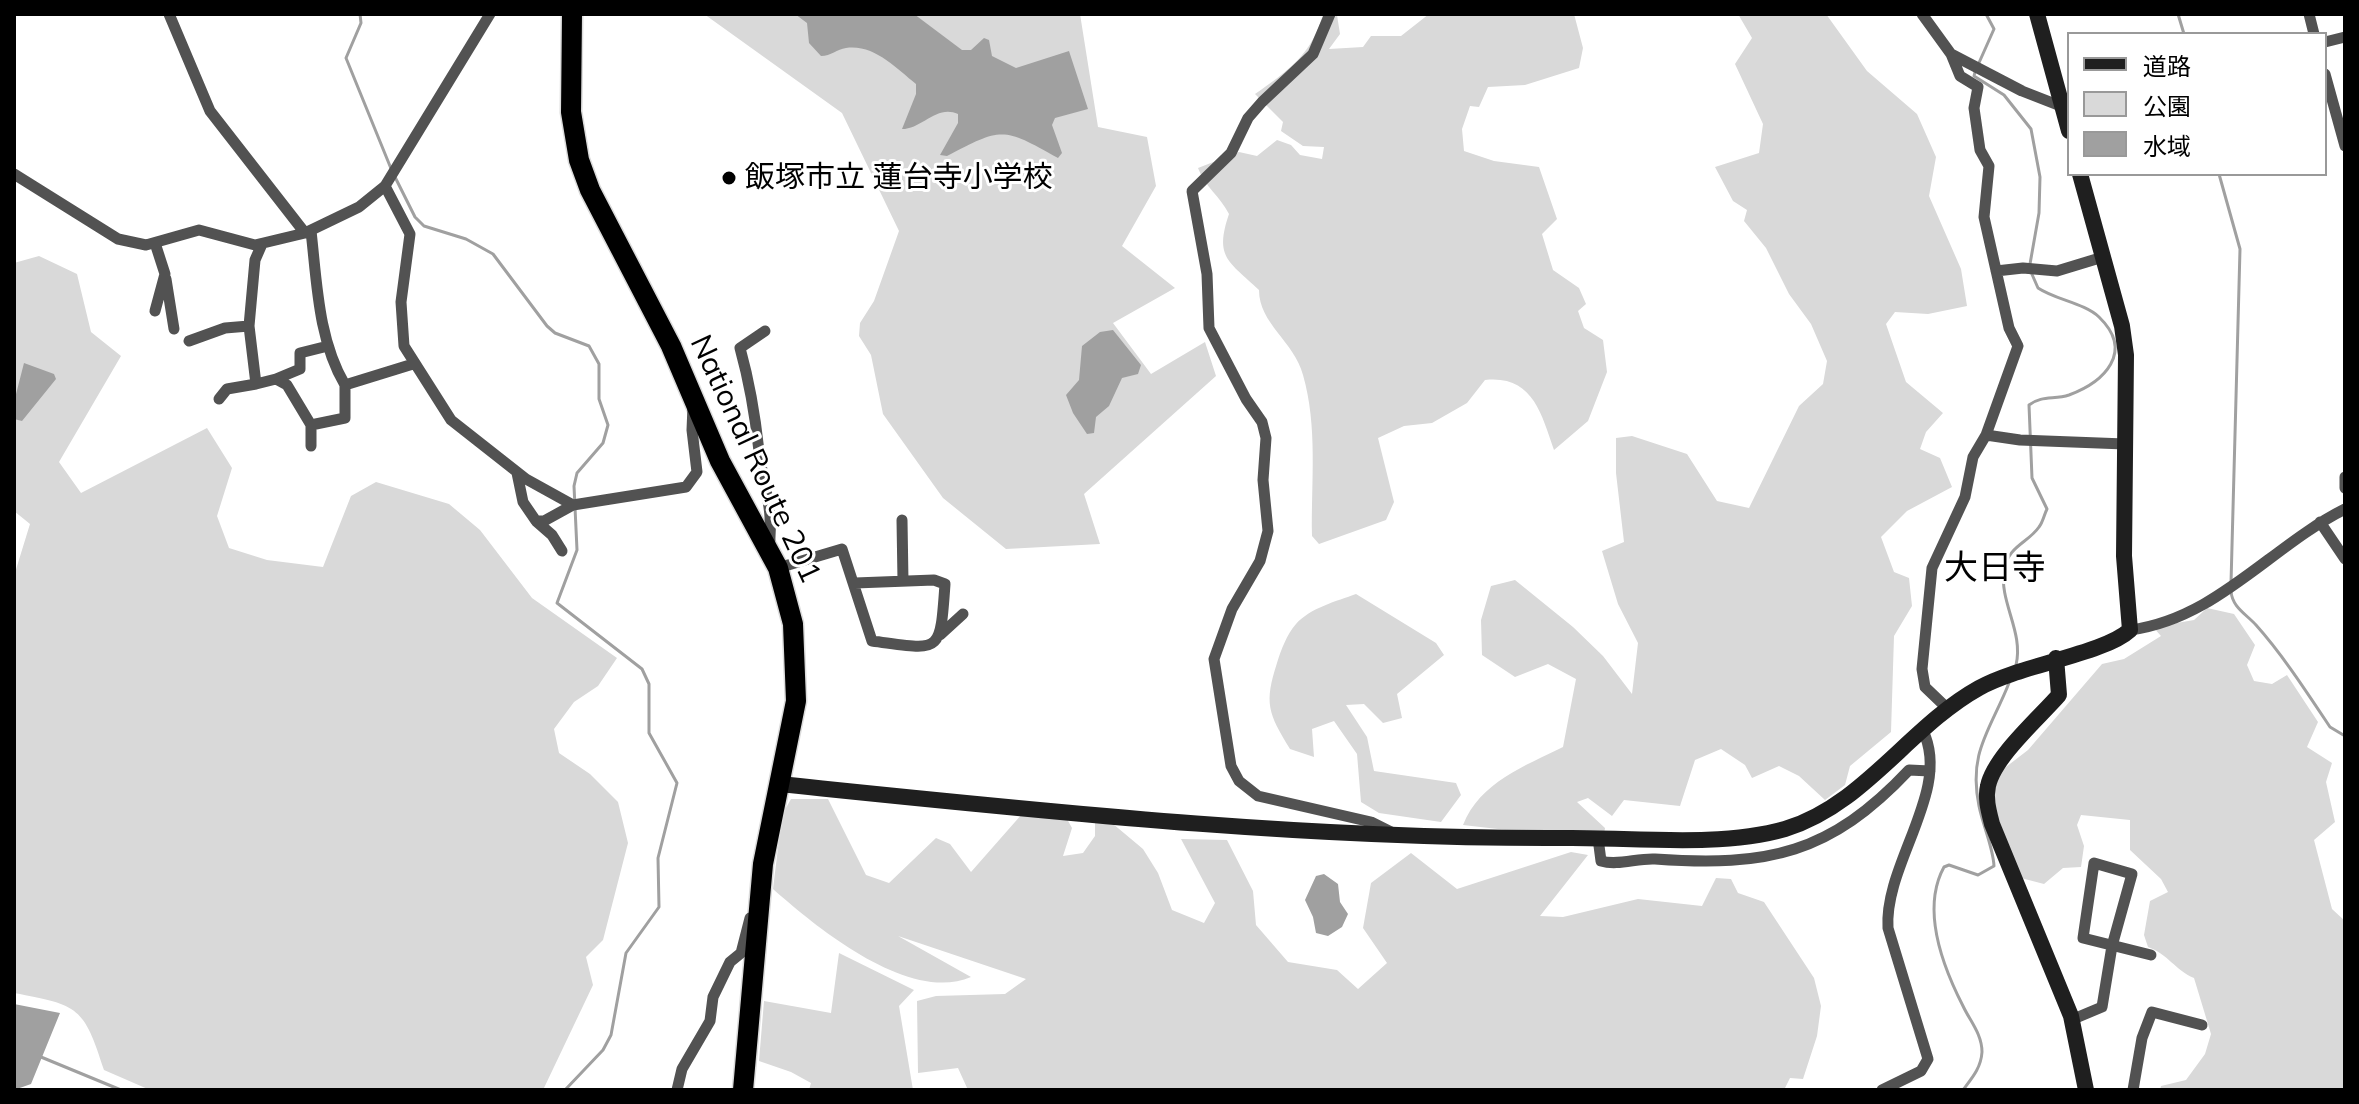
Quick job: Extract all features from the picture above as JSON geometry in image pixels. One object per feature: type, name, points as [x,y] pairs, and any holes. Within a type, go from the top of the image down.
[{"type":"highway","name":"National Route 201","points":[[572,14],[571,112],[579,160],[604,224],[671,346],[720,461],[773,559],[793,624],[798,674],[796,701],[763,864],[743,1090]]},
{"type":"street","points":[[169,14],[210,111],[308,232],[328,346],[345,385],[345,418],[311,425]]},
{"type":"street","points":[[14,174],[118,239],[146,245],[199,230],[262,244],[308,232],[359,207],[385,186],[490,14]]},
{"type":"street","points":[[1330,14],[1313,54],[1262,102],[1248,118],[1231,153],[1192,191],[1207,274],[1209,328],[1246,399],[1262,422],[1266,438],[1263,480],[1268,531],[1260,561],[1232,609],[1214,659],[1224,736],[1231,766],[1239,781],[1258,796],[1371,822],[1399,836]]},
{"type":"street","points":[[1922,14],[1951,54],[1960,76],[1978,87],[1974,108],[1980,150],[1989,166],[1984,217],[2009,328],[2018,346],[1986,435],[1973,457],[1965,497],[1932,568],[1922,669],[1925,687],[1949,710]]},
{"type":"street","points":[[2037,14],[2065,110]]},
{"type":"street","points":[[1951,54],[2065,110]]},
{"type":"street","points":[[2327,81],[2345,146]]},
{"type":"street","points":[[2081,176],[2126,355],[2124,556],[2130,630]]},
{"type":"street","points":[[385,186],[410,234],[400,326],[413,364],[451,420],[517,473],[557,499],[573,505]]},
{"type":"street","points":[[155,243],[172,299],[174,329]]},
{"type":"street","points":[[256,384],[249,326],[255,260],[262,244]]},
{"type":"street","points":[[1996,271],[2023,268],[2057,271],[2103,257]]},
{"type":"street","points":[[155,311],[165,274]]},
{"type":"street","points":[[189,341],[225,328],[249,326]]},
{"type":"street","points":[[765,331],[740,348],[758,417],[759,452],[773,516],[773,559],[842,549],[872,641],[925,648],[963,614]]},
{"type":"street","points":[[219,399],[227,389],[276,379],[300,369],[300,353],[328,346]]},
{"type":"street","points":[[345,385],[413,364]]},
{"type":"street","points":[[276,379],[287,385],[311,425],[311,446]]},
{"type":"street","points":[[536,521],[544,521],[573,505],[686,487],[697,472],[692,430],[693,402]]},
{"type":"street","points":[[1986,435],[2020,440],[2125,444]]},
{"type":"street","points":[[517,473],[523,502],[562,551]]},
{"type":"street","points":[[2345,477],[2345,488]]},
{"type":"street","points":[[779,784],[983,805],[1399,836],[1728,838],[1787,828],[1813,817],[1860,787],[1923,731],[1976,690],[2023,668],[2117,642],[2130,630],[2174,620],[2219,596],[2320,522],[2345,509]]},
{"type":"street","points":[[902,520],[903,581]]},
{"type":"street","points":[[2320,522],[2345,559]]},
{"type":"street","points":[[855,583],[934,580],[945,584],[942,628],[938,636]]},
{"type":"street","points":[[2056,658],[2059,695],[1997,765],[1988,784],[1986,800],[1992,824],[2071,1020],[2086,1090]]},
{"type":"street","points":[[1882,1090],[1921,1071],[1928,1059],[1888,928],[1887,912],[1890,889],[1922,806],[1930,771],[1931,748],[1923,731]]},
{"type":"street","points":[[1598,838],[1601,861],[1613,864],[1647,859],[1726,863],[1784,854],[1820,840],[1859,818],[1909,770],[1930,771]]},
{"type":"street","points":[[1813,817],[1820,840]]},
{"type":"street","points":[[2071,1020],[2102,1007],[2112,946],[2132,874],[2094,863],[2083,938],[2112,946],[2151,955]]},
{"type":"street","points":[[677,1090],[682,1069],[710,1021],[713,997],[730,962],[741,953],[752,908],[761,907]]},
{"type":"street","points":[[2133,1090],[2142,1038],[2152,1012],[2202,1025]]},
{"type":"green space","points":[[704,14],[1080,14],[1098,127],[1147,137],[1156,186],[1122,246],[1175,288],[1113,323],[1151,374],[1205,342],[1216,376],[1084,494],[1100,544],[1006,549],[943,498],[883,414],[871,355],[859,336],[860,323],[874,301],[899,231],[842,113]]},
{"type":"green space","points":[[1323,14],[1337,15],[1340,34],[1329,49],[1363,47],[1371,36],[1401,36],[1429,14],[1574,14],[1583,48],[1579,68],[1525,85],[1488,87],[1479,107],[1470,106],[1462,129],[1464,151],[1494,161],[1539,167],[1557,219],[1542,234],[1553,270],[1579,288],[1586,304],[1578,311],[1584,328],[1603,340],[1607,372],[1588,421],[1554,450],[1532,399],[1514,383],[1501,380],[1485,380],[1467,403],[1432,423],[1404,426],[1378,438],[1394,502],[1386,520],[1319,544],[1312,536],[1311,414],[1303,375],[1299,363],[1265,313],[1259,290],[1227,258],[1223,240],[1229,214],[1198,168],[1239,152],[1257,156],[1277,140],[1291,145],[1300,155],[1322,159],[1324,147],[1303,146],[1281,131],[1283,122],[1255,94],[1306,51]]},
{"type":"green space","points":[[1738,14],[1826,14],[1867,71],[1917,114],[1936,157],[1929,196],[1961,269],[1967,306],[1928,314],[1895,312],[1886,324],[1906,382],[1943,413],[1926,432],[1920,449],[1940,458],[1952,487],[1907,511],[1881,537],[1894,572],[1909,578],[1912,606],[1894,636],[1891,732],[1850,766],[1845,785],[1825,800],[1799,776],[1779,766],[1752,778],[1745,765],[1721,749],[1695,760],[1680,806],[1624,800],[1612,816],[1588,798],[1577,802],[1605,828],[1603,841],[1463,825],[1480,797],[1492,786],[1563,747],[1576,679],[1548,664],[1515,677],[1482,655],[1481,620],[1491,586],[1515,580],[1603,656],[1632,694],[1638,643],[1618,604],[1602,551],[1624,542],[1616,473],[1616,438],[1632,436],[1687,454],[1717,501],[1749,508],[1799,406],[1823,384],[1827,361],[1811,324],[1789,294],[1766,248],[1744,221],[1747,210],[1733,201],[1715,167],[1759,153],[1763,124],[1735,64],[1752,38]]},
{"type":"green space","points":[[39,256],[77,274],[91,332],[121,356],[59,462],[81,493],[207,428],[232,468],[217,516],[229,548],[267,560],[323,567],[351,496],[376,482],[449,504],[480,530],[532,598],[617,658],[598,686],[574,702],[554,729],[559,753],[590,774],[618,802],[628,843],[603,940],[586,957],[593,985],[543,1090],[150,1090],[104,1070],[91,1033],[76,1012],[53,1001],[14,993],[14,576],[30,524],[14,511],[14,263]]},
{"type":"green space","points":[[1356,594],[1436,643],[1444,655],[1397,694],[1402,718],[1383,723],[1364,704],[1346,705],[1367,737],[1374,771],[1456,783],[1461,795],[1441,822],[1379,813],[1361,802],[1357,754],[1334,721],[1312,729],[1314,757],[1290,749],[1273,717],[1270,688],[1282,648],[1293,628],[1316,609]]},
{"type":"green space","points":[[2207,608],[2234,614],[2255,645],[2247,665],[2254,681],[2272,684],[2287,675],[2318,722],[2307,747],[2332,763],[2326,782],[2335,822],[2314,840],[2332,909],[2345,921],[2345,1090],[2160,1090],[2161,1086],[2186,1080],[2205,1054],[2211,1034],[2194,978],[2148,947],[2144,935],[2150,901],[2168,892],[2161,879],[2130,850],[2130,820],[2081,815],[2077,825],[2084,846],[2081,867],[2063,868],[2044,884],[2021,878],[1988,809],[1993,777],[2028,750],[2102,664],[2124,659],[2161,636],[2153,627],[2194,620]]},
{"type":"green space","points":[[791,799],[828,799],[866,875],[889,883],[936,838],[950,844],[971,872],[1022,814],[1062,810],[1072,828],[1063,856],[1083,853],[1095,836],[1095,816],[1106,818],[1143,849],[1158,873],[1172,910],[1204,923],[1215,903],[1181,839],[1227,840],[1253,891],[1256,925],[1288,962],[1337,970],[1358,989],[1387,963],[1363,928],[1371,883],[1411,853],[1457,889],[1571,852],[1588,855],[1540,916],[1563,917],[1638,899],[1702,906],[1716,878],[1731,879],[1738,893],[1764,902],[1814,978],[1821,1006],[1817,1036],[1803,1079],[1790,1078],[1784,1090],[968,1090],[958,1068],[918,1073],[917,1001],[936,996],[1005,994],[1026,979],[898,936],[971,977],[946,983],[920,980],[892,971],[865,957],[813,923],[773,889],[782,815]]},
{"type":"green space","points":[[839,953],[914,990],[899,1006],[913,1090],[809,1090],[811,1083],[759,1061],[764,1001],[831,1013]]},
{"type":"water","points":[[795,14],[914,14],[962,50],[971,50],[984,38],[989,40],[992,56],[1016,68],[1069,51],[1088,109],[1055,118],[1052,125],[1062,153],[1058,158],[1025,141],[1002,134],[980,140],[947,156],[940,155],[958,123],[958,114],[943,112],[902,129],[916,94],[916,84],[884,58],[866,50],[846,48],[821,56],[809,43],[807,23]]},
{"type":"water","points":[[1113,330],[1141,365],[1138,374],[1122,378],[1109,406],[1096,417],[1094,433],[1087,434],[1066,395],[1079,380],[1082,346],[1100,332]]},
{"type":"water","points":[[24,363],[54,374],[56,379],[22,421],[14,419],[14,402]]},
{"type":"water","points":[[1324,874],[1338,884],[1340,902],[1348,914],[1342,927],[1328,936],[1316,933],[1305,900],[1316,876]]},
{"type":"water","points":[[14,1004],[60,1013],[31,1084],[14,1090]]},
{"type":"waterway","points":[[360,14],[361,23],[346,58],[392,171]]},
{"type":"waterway","points":[[1978,65],[1994,29],[1986,14]]},
{"type":"waterway","points":[[2178,14],[2183,32]]},
{"type":"waterway","points":[[1975,72],[1974,76],[2004,95],[2031,129],[2040,177],[2039,213],[2030,264]]},
{"type":"waterway","points":[[2220,176],[2240,249],[2231,583]]},
{"type":"waterway","points":[[395,177],[415,217],[424,226],[466,239],[493,254],[547,326],[555,333],[589,346],[599,364],[599,399],[608,425],[603,443],[577,473],[574,486],[577,550],[557,603],[642,669],[649,684],[649,733],[677,783],[658,858],[659,907],[626,953],[611,1035],[603,1050],[565,1090]]},
{"type":"waterway","points":[[2016,665],[2017,641],[2005,594],[2004,570],[2014,550],[2042,523],[2047,509],[2032,478],[2029,405],[2039,400],[2069,395],[2094,382],[2111,364],[2115,354],[2109,330],[2099,317],[2086,308],[2038,288],[2031,272]]},
{"type":"waterway","points":[[2231,591],[2237,606],[2275,648],[2330,727],[2345,736]]},
{"type":"waterway","points":[[1963,1090],[1978,1068],[1981,1045],[1942,956],[1934,901],[1944,867],[1949,865],[1978,875],[1994,866],[1979,806],[1976,771],[1983,742],[2009,683]]},
{"type":"waterway","points":[[41,1057],[121,1090]]},
{"type":"place","name":"飯塚市立 蓮台寺小学校","points":[[729,178]]},
{"type":"district","name":"大日寺","points":[[1995,569]]}]
